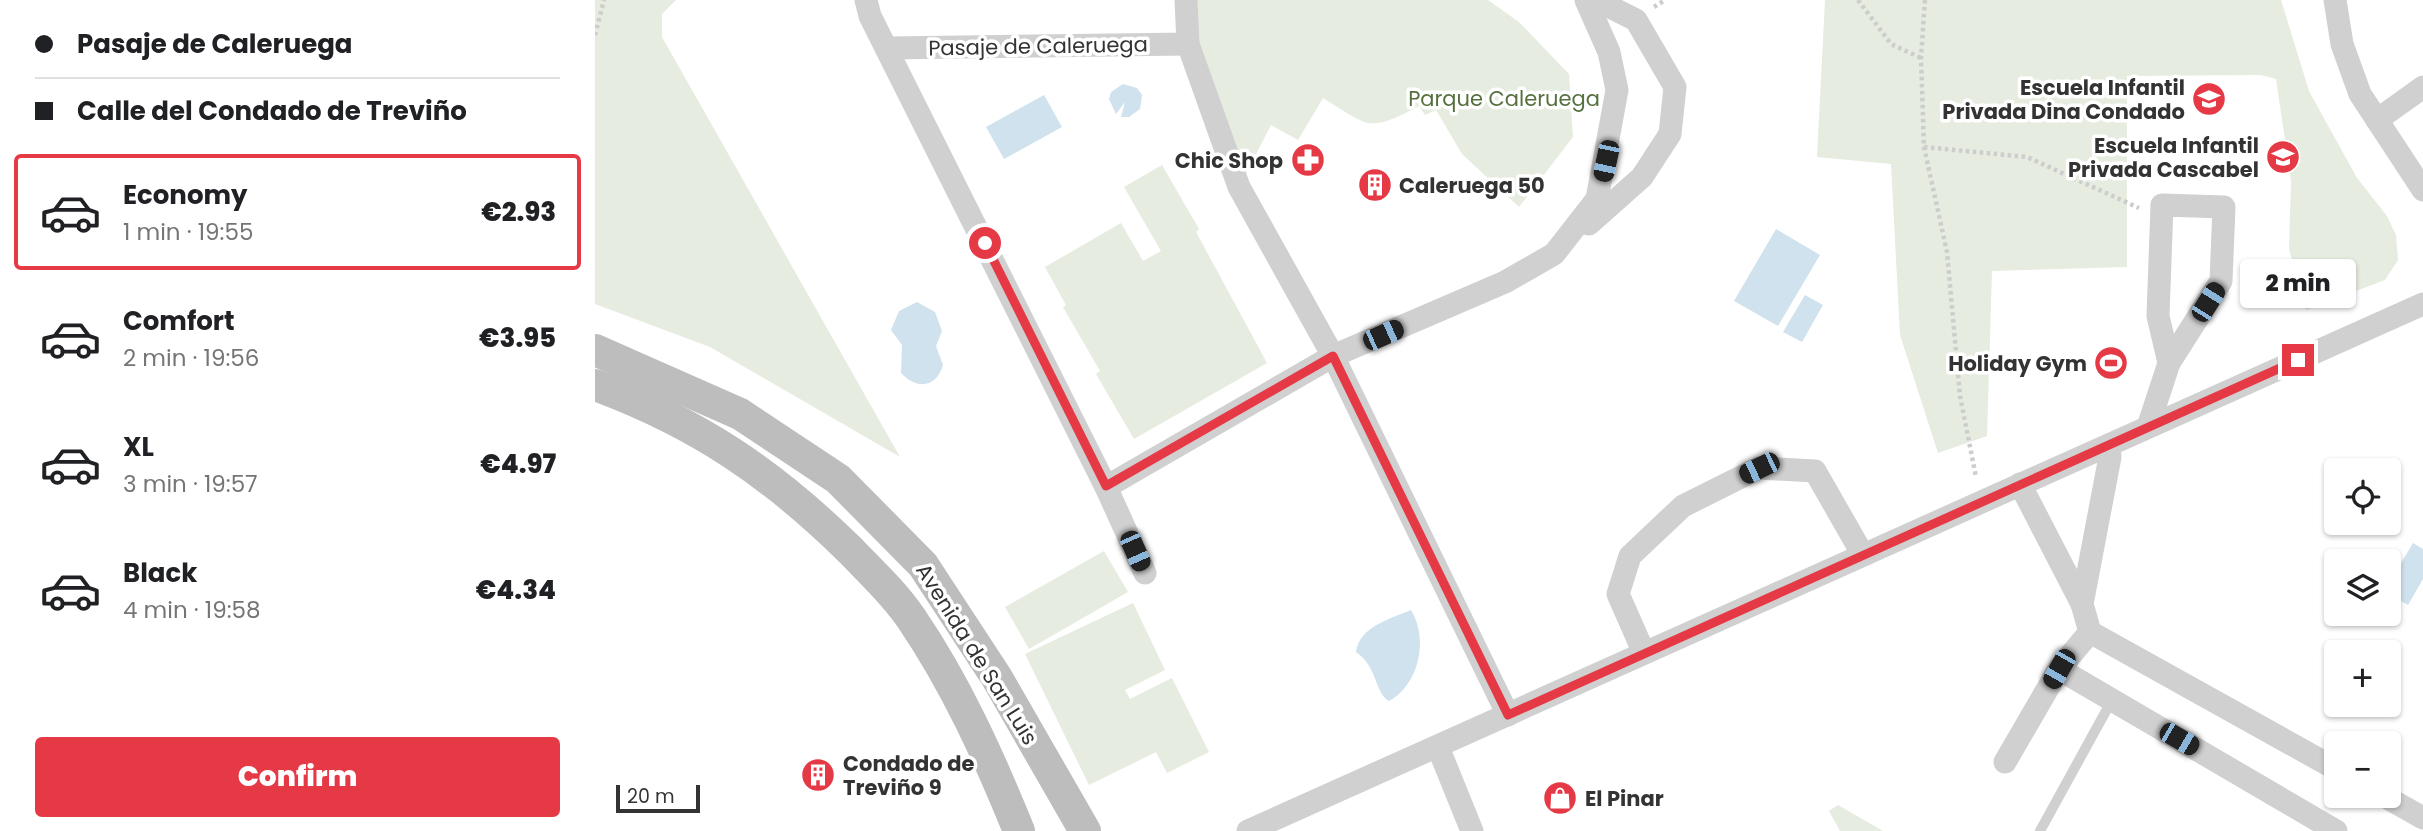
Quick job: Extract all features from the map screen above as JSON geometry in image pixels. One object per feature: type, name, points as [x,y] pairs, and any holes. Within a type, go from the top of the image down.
[{"type":"street","name":"Pasaje de Caleruega","points":[[866,0],[870,16],[1106,486],[1145,573]]},
{"type":"street","points":[[1186,0],[1188,44],[1239,187],[1333,356],[1508,715]]},
{"type":"street","points":[[1555,254],[1597,200],[1617,90],[1609,51],[1586,0]]},
{"type":"street","points":[[1106,486],[1333,356],[1505,282],[1555,254],[1642,177],[1670,134],[1675,87],[1636,20],[1596,0]]},
{"type":"street","points":[[2335,0],[2347,56],[2360,94],[2423,190]]},
{"type":"street","name":"Pasaje de Caleruega","points":[[888,48],[1188,44]]},
{"type":"street","points":[[2377,120],[2423,87]]},
{"type":"street","points":[[2148,427],[2169,363],[2221,281],[2224,207],[2162,205],[2158,316],[2169,363]]},
{"type":"street","points":[[1248,831],[2423,304]]},
{"type":"street","name":"Avenida de San Luis","points":[[595,350],[740,414],[838,479],[923,565],[997,678],[1085,831]]},
{"type":"street","name":"Avenida de San Luis","points":[[595,385],[638,401],[723,445],[803,503],[889,589],[959,696],[1019,831]]},
{"type":"street","points":[[2082,604],[2110,457],[2109,445]]},
{"type":"street","points":[[1644,653],[1618,594],[1630,556],[1683,506],[1759,468],[1815,471],[1863,555]]},
{"type":"street","points":[[2020,484],[2082,604],[2090,632],[2324,762]]},
{"type":"street","points":[[2005,762],[2059,669],[2090,632]]},
{"type":"street","points":[[2059,669],[2336,831]]},
{"type":"street","points":[[1438,747],[1472,831]]},
{"type":"street","points":[[2401,805],[2423,818]]},
{"type":"lane","points":[[2040,831],[2112,700]]},
{"type":"path","points":[[595,36],[604,0]]},
{"type":"path","points":[[1858,0],[1891,44],[1921,58]]},
{"type":"path","points":[[1925,0],[1921,58],[1924,147],[1947,252],[1966,436],[1984,500]]},
{"type":"path","points":[[1924,147],[2028,157],[2161,218]]},
{"type":"green space","points":[[595,0],[676,0],[662,14],[662,37],[900,457],[710,347],[595,304]]},
{"type":"green space","name":"Parque Caleruega","points":[[1186,0],[1488,0],[1519,22],[1569,74],[1573,137],[1519,207],[1462,154],[1436,110],[1425,115],[1419,106],[1389,120],[1369,123],[1323,98],[1298,140],[1271,125],[1239,187]]},
{"type":"green space","points":[[1825,0],[2281,0],[2309,91],[2357,178],[2387,216],[2396,235],[2398,260],[2385,280],[2306,310],[2289,249],[2291,181],[2276,79],[2261,75],[2127,76],[2127,267],[1992,271],[1987,436],[1938,453],[1900,335],[1891,164],[1817,157]]},
{"type":"green space","points":[[1162,165],[1199,229],[1196,232],[1267,363],[1134,439],[1096,374],[1100,371],[1063,307],[1066,305],[1045,267],[1121,223],[1143,261],[1161,251],[1124,187]]},
{"type":"green space","points":[[1104,551],[1128,592],[1029,649],[1005,607]]},
{"type":"green space","points":[[1133,603],[1165,670],[1125,690],[1130,699],[1172,678],[1209,752],[1167,773],[1156,752],[1089,785],[1025,654]]},
{"type":"green space","points":[[1838,805],[1883,831],[1840,831],[1829,811]]},
{"type":"water","points":[[1123,84],[1137,88],[1142,95],[1140,109],[1129,117],[1121,117],[1125,102],[1116,114],[1109,99],[1111,92]]},
{"type":"water","points":[[1044,95],[1062,127],[1004,159],[986,127]]},
{"type":"water","points":[[1776,229],[1820,255],[1778,326],[1734,301]]},
{"type":"water","points":[[1805,295],[1823,305],[1802,342],[1783,332]]},
{"type":"water","points":[[917,302],[935,312],[942,331],[936,346],[943,365],[936,379],[925,384],[913,382],[901,373],[902,345],[891,330],[899,311]]},
{"type":"water","points":[[2413,543],[2423,549],[2423,579],[2408,605],[2401,601],[2401,564]]},
{"type":"water","points":[[1411,610],[1419,634],[1418,660],[1408,684],[1389,701],[1381,692],[1368,665],[1356,652],[1363,636],[1370,630],[1385,620]]},
{"type":"place","name":"Escuela Infantil Privada Dina Condado","points":[[2209,99]]},
{"type":"place","name":"Escuela Infantil Privada Cascabel","points":[[2283,157]]},
{"type":"place","name":"Chic Shop","points":[[1308,160]]},
{"type":"place","name":"Caleruega 50","points":[[1375,185]]},
{"type":"place","name":"Holiday Gym","points":[[2111,363]]},
{"type":"place","name":"Condado de Treviño 9","points":[[818,775]]},
{"type":"place","name":"El Pinar","points":[[1560,798]]},
{"type":"route","points":[[985,243],[1106,486],[1333,356],[1508,715],[2298,360]]}]
